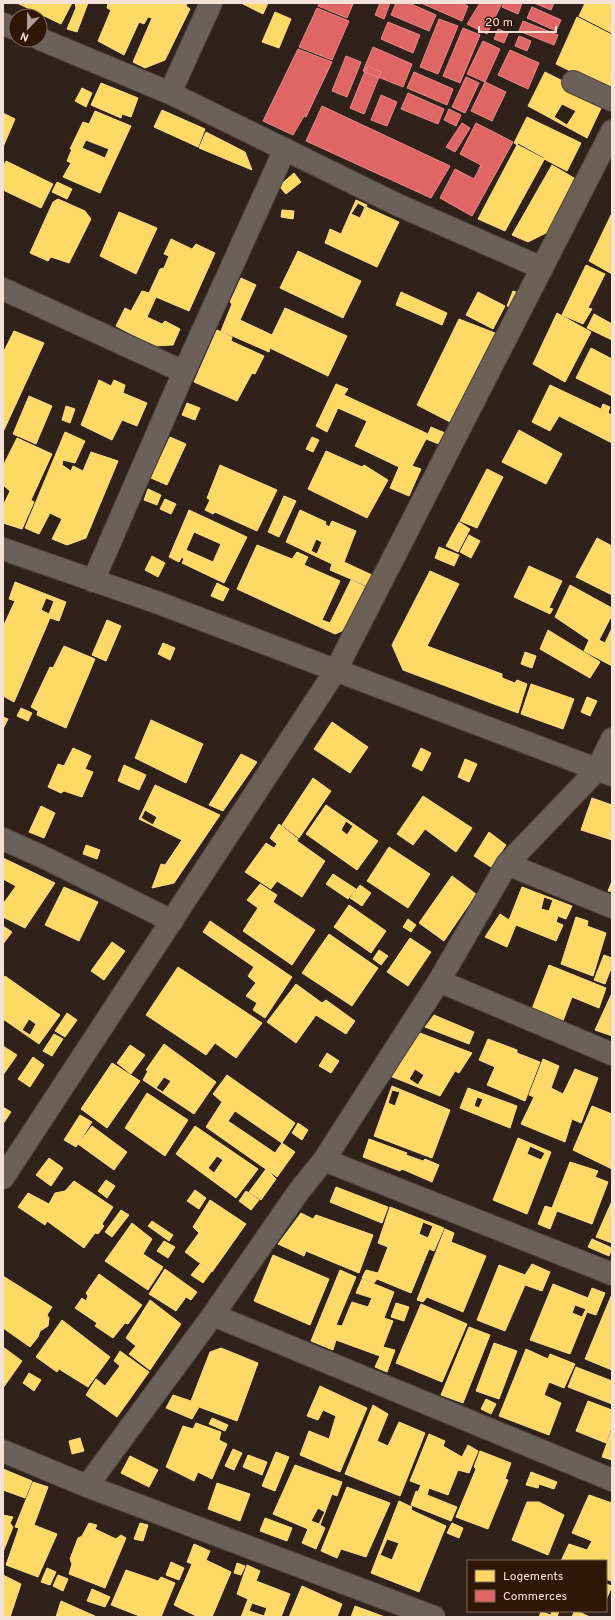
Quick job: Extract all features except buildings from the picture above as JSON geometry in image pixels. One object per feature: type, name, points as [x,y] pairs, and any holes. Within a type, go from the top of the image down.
[{"type":"street","points":[[170,92],[211,3]]},
{"type":"street","points":[[48,42],[170,92],[398,205],[542,268]]},
{"type":"street","points":[[573,82],[612,100]]},
{"type":"street","points":[[3,1178],[336,670],[612,131]]},
{"type":"street","points":[[93,581],[184,372],[285,149]]},
{"type":"street","points":[[3,289],[184,372]]},
{"type":"street","points":[[3,549],[156,602],[605,772]]},
{"type":"street","points":[[87,1486],[212,1315],[298,1192],[324,1160],[438,981],[507,864],[605,772],[612,739]]},
{"type":"street","points":[[3,839],[43,857],[172,921]]},
{"type":"street","points":[[507,864],[612,907]]},
{"type":"street","points":[[438,981],[612,1054]]},
{"type":"street","points":[[324,1160],[612,1274]]},
{"type":"street","points":[[212,1315],[612,1480]]},
{"type":"street","points":[[3,1452],[87,1486],[434,1617]]}]
